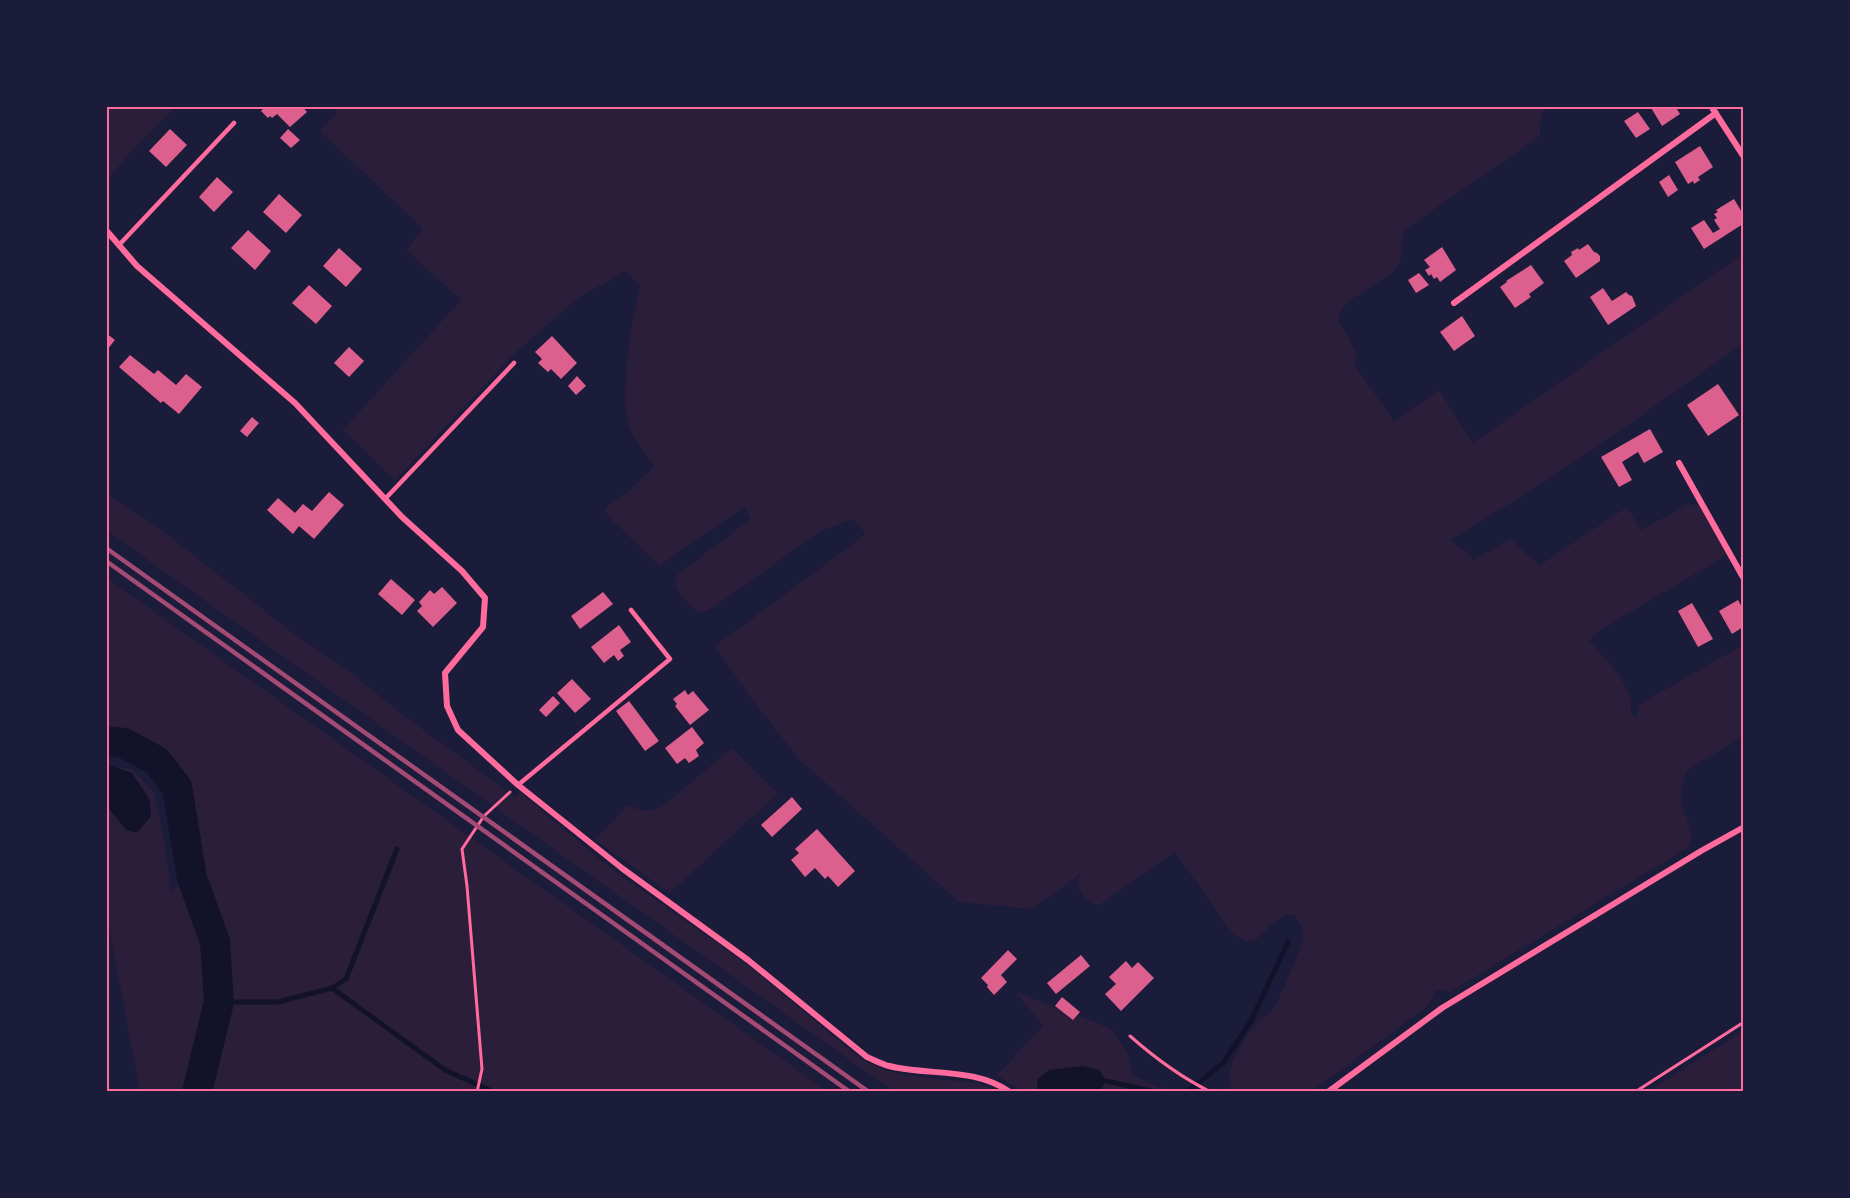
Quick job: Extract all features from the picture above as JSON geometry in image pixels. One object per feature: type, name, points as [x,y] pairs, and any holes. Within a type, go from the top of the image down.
[{"type":"street","points":[[1711,106],[1743,157]]},
{"type":"street","points":[[1454,303],[1716,113]]},
{"type":"street","points":[[106,230],[137,266],[295,404],[385,499],[462,571],[485,598],[483,627],[444,673],[447,706],[458,730],[518,785],[623,869],[748,960],[867,1057],[887,1066],[976,1076],[999,1084],[1010,1092]]},
{"type":"street","points":[[1679,463],[1743,579]]},
{"type":"street","points":[[1328,1092],[1442,1008],[1701,851],[1743,829]]},
{"type":"lane","points":[[119,245],[234,123]]},
{"type":"lane","points":[[385,499],[514,363]]},
{"type":"lane","points":[[518,785],[670,660],[631,610]]},
{"type":"path","points":[[477,1092],[482,1069],[462,849],[484,816],[518,785]]},
{"type":"path","points":[[1635,1092],[1743,1022]]},
{"type":"path","points":[[1130,1036],[1161,1062],[1211,1092]]},
{"type":"shaded area","points":[[107,106],[175,107],[135,147],[107,180]]},
{"type":"shaded area","points":[[332,106],[1547,107],[1541,114],[1540,136],[1403,231],[1401,258],[1396,270],[1352,299],[1343,307],[1338,319],[1355,350],[1357,359],[1353,363],[1394,421],[1439,390],[1473,443],[1743,254],[1743,344],[1569,465],[1450,540],[1473,560],[1511,539],[1540,565],[1627,507],[1641,530],[1686,505],[1700,504],[1727,555],[1600,630],[1589,641],[1619,676],[1631,701],[1632,715],[1637,717],[1640,704],[1743,645],[1743,736],[1686,771],[1681,797],[1691,830],[1687,848],[1450,992],[1436,990],[1428,1006],[1312,1091],[1232,1091],[1230,1073],[1236,1054],[1259,1021],[1273,1009],[1302,942],[1302,927],[1294,915],[1286,914],[1254,941],[1240,938],[1233,934],[1175,852],[1099,905],[1088,900],[1081,891],[1077,884],[1080,874],[1032,909],[959,902],[799,759],[751,698],[715,646],[866,534],[853,519],[821,531],[711,609],[702,612],[690,605],[682,596],[676,584],[678,574],[751,519],[744,507],[659,566],[607,515],[605,510],[613,501],[627,493],[654,466],[631,431],[626,413],[628,357],[640,286],[626,271],[578,298],[513,355],[395,480],[343,430],[461,300],[406,250],[423,229],[320,131],[336,114]]},
{"type":"shaded area","points":[[106,494],[160,529],[293,633],[359,679],[407,718],[515,797],[520,792],[605,864],[748,965],[858,1057],[880,1068],[904,1075],[977,1083],[999,1091],[893,1091],[107,531]]},
{"type":"shaded area","points":[[107,578],[827,1091],[140,1091],[107,917],[107,766],[132,769],[154,793],[164,838],[171,891],[198,872],[185,792],[165,760],[145,744],[122,736],[107,734]]},
{"type":"shaded area","points":[[732,748],[778,793],[670,893],[595,840],[628,805],[646,811],[663,806]]},
{"type":"shaded area","points":[[106,764],[132,773],[150,800],[151,816],[137,833],[126,830],[107,806]]},
{"type":"shaded area","points":[[1016,992],[1112,1029],[1128,1055],[1132,1075],[1168,1091],[1021,1091],[997,1075],[1043,1026]]},
{"type":"shaded area","points":[[1743,1031],[1743,1091],[1649,1091]]},
{"type":"shaded area","points":[[1083,1066],[1099,1070],[1106,1081],[1100,1091],[1038,1091],[1037,1080],[1049,1070]]},
{"type":"building","points":[[261,106],[302,106],[307,112],[290,127],[277,114],[268,118],[261,111],[263,109]]},
{"type":"building","points":[[1650,106],[1675,106],[1680,114],[1662,126]]},
{"type":"building","points":[[1638,112],[1650,129],[1636,138],[1624,121]]},
{"type":"building","points":[[170,129],[187,145],[166,167],[149,151]]},
{"type":"building","points":[[288,129],[300,140],[291,148],[280,138]]},
{"type":"building","points":[[1700,146],[1713,167],[1698,177],[1700,180],[1694,184],[1693,181],[1688,184],[1675,162]]},
{"type":"building","points":[[1669,175],[1678,190],[1668,197],[1659,182]]},
{"type":"building","points":[[217,177],[233,192],[214,212],[199,197]]},
{"type":"building","points":[[279,194],[302,215],[286,233],[263,212]]},
{"type":"building","points":[[1734,199],[1743,214],[1743,224],[1704,249],[1691,228],[1704,220],[1713,233],[1720,229],[1714,220],[1717,218],[1714,214],[1718,212],[1716,210]]},
{"type":"building","points":[[248,230],[271,251],[255,270],[231,248]]},
{"type":"building","points":[[1588,244],[1600,256],[1600,261],[1576,278],[1564,261],[1572,255],[1571,252]]},
{"type":"building","points":[[1442,247],[1456,270],[1440,282],[1437,277],[1434,279],[1431,274],[1429,276],[1425,270],[1430,267],[1424,260]]},
{"type":"building","points":[[339,248],[362,269],[346,287],[323,266]]},
{"type":"building","points":[[1531,265],[1544,283],[1529,294],[1531,297],[1515,308],[1500,287]]},
{"type":"building","points":[[1419,273],[1429,285],[1416,293],[1408,280]]},
{"type":"building","points":[[309,285],[332,306],[316,324],[292,303]]},
{"type":"building","points":[[1603,288],[1612,301],[1626,292],[1632,296],[1636,306],[1608,325],[1590,297]]},
{"type":"building","points":[[1462,316],[1475,336],[1454,351],[1440,332]]},
{"type":"building","points":[[106,333],[115,340],[106,351]]},
{"type":"building","points":[[552,336],[577,363],[561,379],[551,369],[548,372],[538,363],[542,359],[535,352]]},
{"type":"building","points":[[349,347],[364,361],[349,377],[334,363]]},
{"type":"building","points":[[130,355],[154,374],[158,370],[176,385],[186,374],[202,387],[179,414],[163,401],[161,403],[119,367]]},
{"type":"building","points":[[577,376],[586,386],[576,395],[568,386]]},
{"type":"building","points":[[1718,384],[1739,415],[1708,436],[1687,405]]},
{"type":"building","points":[[252,417],[259,423],[247,437],[240,431]]},
{"type":"building","points":[[1650,429],[1663,452],[1644,463],[1638,452],[1622,462],[1632,480],[1619,487],[1601,457]]},
{"type":"building","points":[[329,492],[344,505],[314,539],[299,526],[293,534],[267,510],[278,498],[295,513],[303,504],[312,511]]},
{"type":"building","points":[[391,579],[415,600],[402,615],[378,594]]},
{"type":"building","points":[[442,587],[457,603],[433,627],[417,611],[422,606],[419,602],[430,590],[434,594]]},
{"type":"building","points":[[603,592],[613,604],[580,629],[571,616]]},
{"type":"building","points":[[1738,600],[1743,609],[1743,627],[1732,634],[1719,611]]},
{"type":"building","points":[[1692,603],[1713,639],[1698,647],[1678,611]]},
{"type":"building","points":[[619,625],[631,642],[620,650],[624,656],[618,661],[614,655],[604,663],[591,647]]},
{"type":"building","points":[[572,679],[591,699],[575,713],[557,693]]},
{"type":"building","points":[[685,690],[688,695],[693,691],[709,710],[690,725],[675,706],[677,704],[673,699]]},
{"type":"building","points":[[553,696],[560,703],[546,717],[539,710]]},
{"type":"building","points":[[629,701],[659,741],[645,751],[616,711]]},
{"type":"building","points":[[692,727],[704,743],[696,750],[699,756],[689,763],[685,758],[677,764],[665,748]]},
{"type":"building","points":[[792,797],[802,809],[772,837],[761,825]]},
{"type":"building","points":[[817,829],[855,871],[838,887],[828,876],[825,879],[815,868],[805,877],[791,860],[799,853],[795,849]]},
{"type":"building","points":[[1008,950],[1017,959],[1001,975],[1007,982],[994,995],[981,978]]},
{"type":"building","points":[[1081,955],[1090,966],[1056,994],[1047,983]]},
{"type":"building","points":[[1126,961],[1132,968],[1138,962],[1154,978],[1121,1011],[1105,994],[1116,984],[1109,977]]},
{"type":"building","points":[[1062,997],[1080,1012],[1073,1020],[1055,1006]]},
{"type":"waterway","points":[[106,741],[124,743],[157,761],[177,787],[192,878],[215,942],[219,1002],[197,1092]]},
{"type":"waterway","points":[[332,988],[346,979],[397,849]]},
{"type":"waterway","points":[[1187,1092],[1223,1063],[1251,1021],[1288,942]]},
{"type":"waterway","points":[[219,1002],[278,1002],[332,988],[445,1070],[494,1092]]},
{"type":"waterway","points":[[1106,1081],[1156,1092]]},
{"type":"railway","points":[[106,548],[869,1092]]},
{"type":"railway","points":[[106,561],[850,1092]]}]
